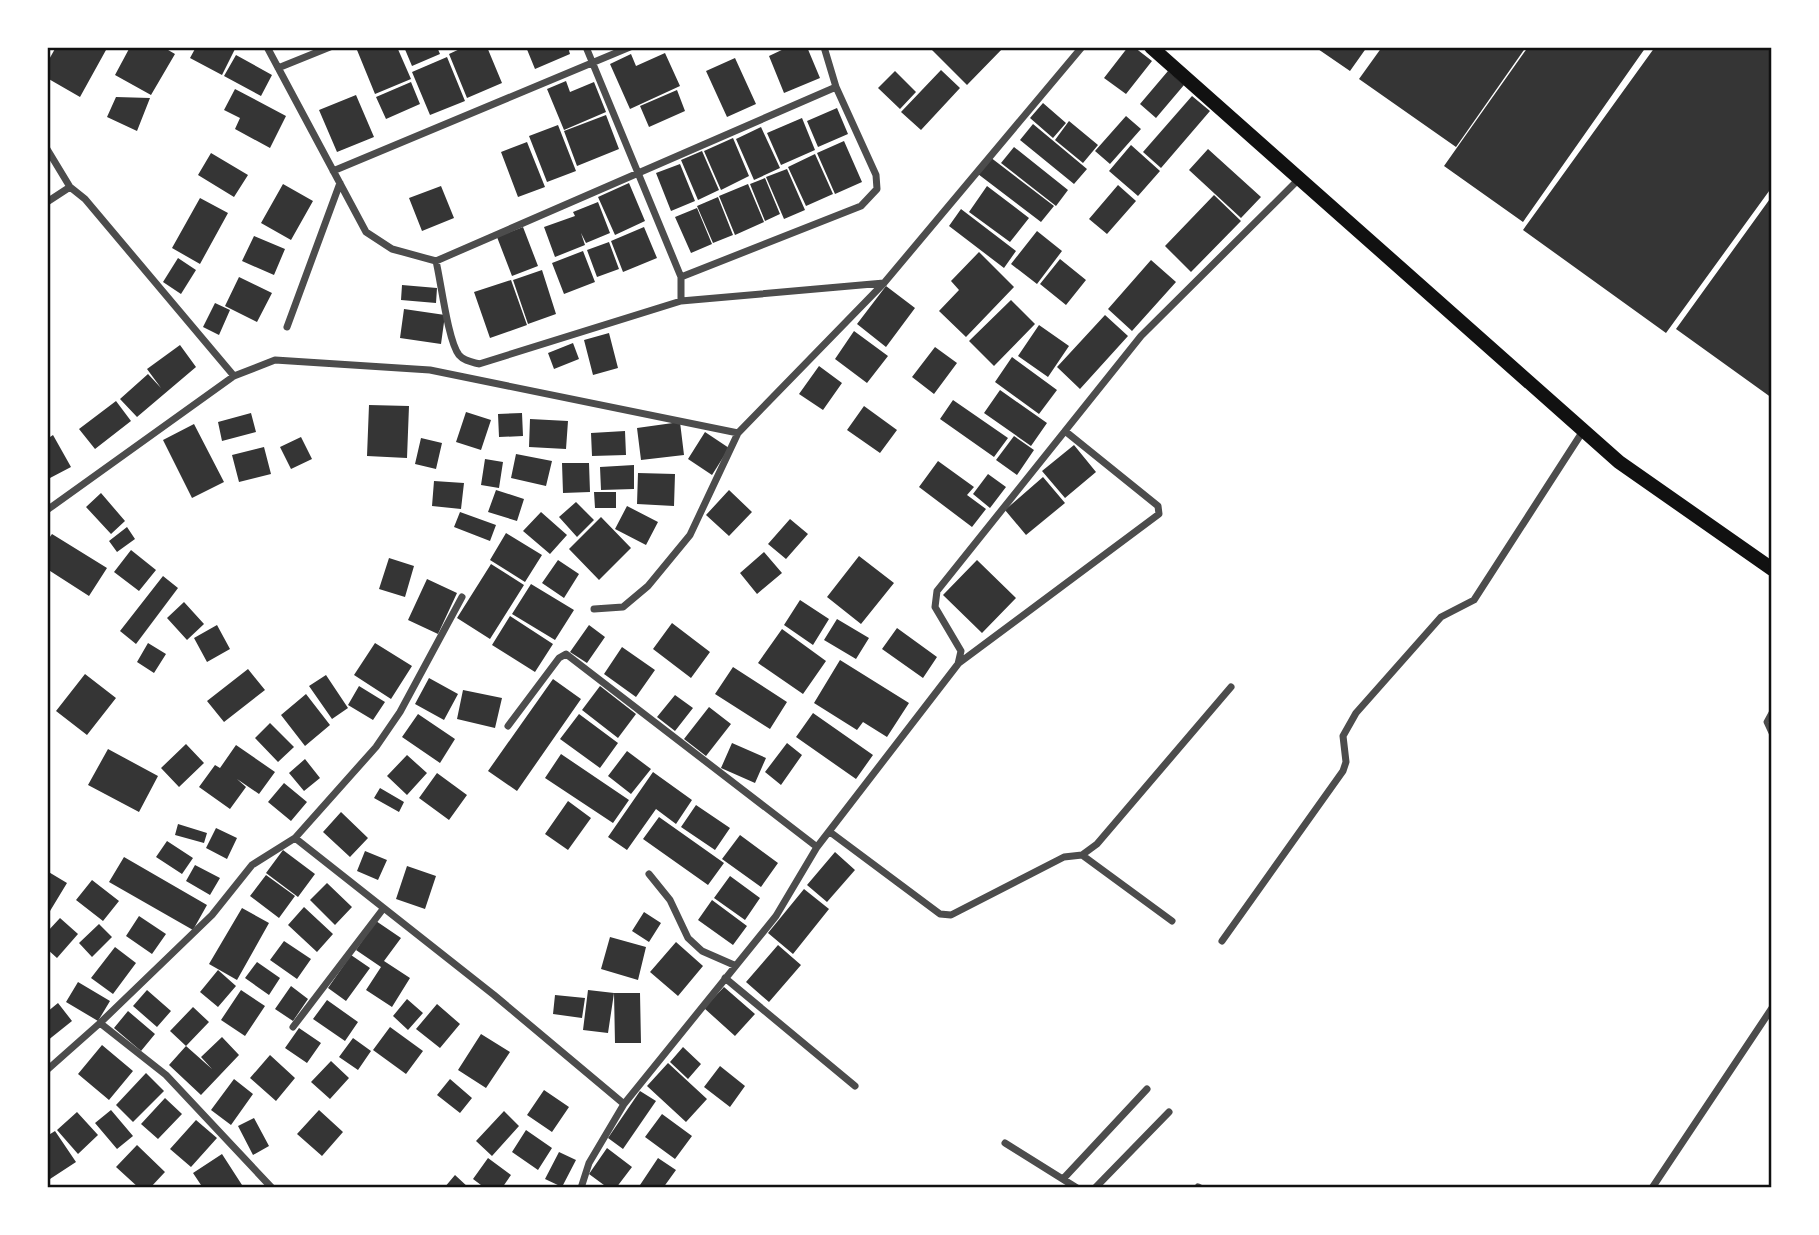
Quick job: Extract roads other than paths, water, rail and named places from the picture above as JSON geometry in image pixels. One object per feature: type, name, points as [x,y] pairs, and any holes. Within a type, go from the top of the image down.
[{"type":"main road","points":[[1151,47],[1619,462],[1772,569]]},
{"type":"street","points":[[267,47],[371,238],[391,249],[436,261],[635,172],[836,87]]},
{"type":"street","points":[[278,68],[330,47]]},
{"type":"street","points":[[586,47],[635,172],[681,277],[681,301]]},
{"type":"street","points":[[333,171],[630,47]]},
{"type":"street","points":[[681,277],[861,206],[868,200],[878,181],[836,87],[824,47]]},
{"type":"street","points":[[594,609],[623,607],[648,586],[690,535],[738,433],[884,283],[1082,47]]},
{"type":"street","points":[[47,149],[70,187],[85,199],[234,376]]},
{"type":"street","points":[[958,664],[961,651],[935,607],[937,592],[1141,336],[1298,180]]},
{"type":"street","points":[[287,327],[340,183]]},
{"type":"street","points":[[47,202],[70,187]]},
{"type":"street","points":[[436,261],[453,343],[459,356],[479,364],[681,301],[884,283]]},
{"type":"street","points":[[47,510],[234,376],[275,360],[430,370],[738,433]]},
{"type":"street","points":[[581,1188],[589,1163],[624,1104],[776,916],[817,847],[958,664],[1160,512],[1158,506],[1065,431]]},
{"type":"street","points":[[1222,941],[1343,771],[1346,762],[1343,736],[1356,713],[1427,630],[1441,617],[1474,600],[1583,431]]},
{"type":"street","points":[[47,1070],[212,915],[252,865],[295,838],[389,730],[462,597]]},
{"type":"street","points":[[508,726],[559,657],[566,654],[817,847]]},
{"type":"street","points":[[830,832],[945,916],[954,914],[1064,857],[1082,855],[1097,844],[1231,687]]},
{"type":"street","points":[[295,838],[495,995],[624,1104]]},
{"type":"street","points":[[1082,855],[1172,921]]},
{"type":"street","points":[[649,874],[670,900],[688,938],[702,951],[734,965]]},
{"type":"street","points":[[293,1027],[383,909]]},
{"type":"street","points":[[724,978],[855,1086]]},
{"type":"street","points":[[1652,1188],[1772,1008]]},
{"type":"street","points":[[100,1023],[166,1075],[272,1188]]},
{"type":"street","points":[[1063,1179],[1147,1089]]},
{"type":"street","points":[[1095,1188],[1169,1112]]},
{"type":"street","points":[[1005,1143],[1077,1188]]},
{"type":"lane","points":[[1772,711],[1766,722],[1772,735]]}]
